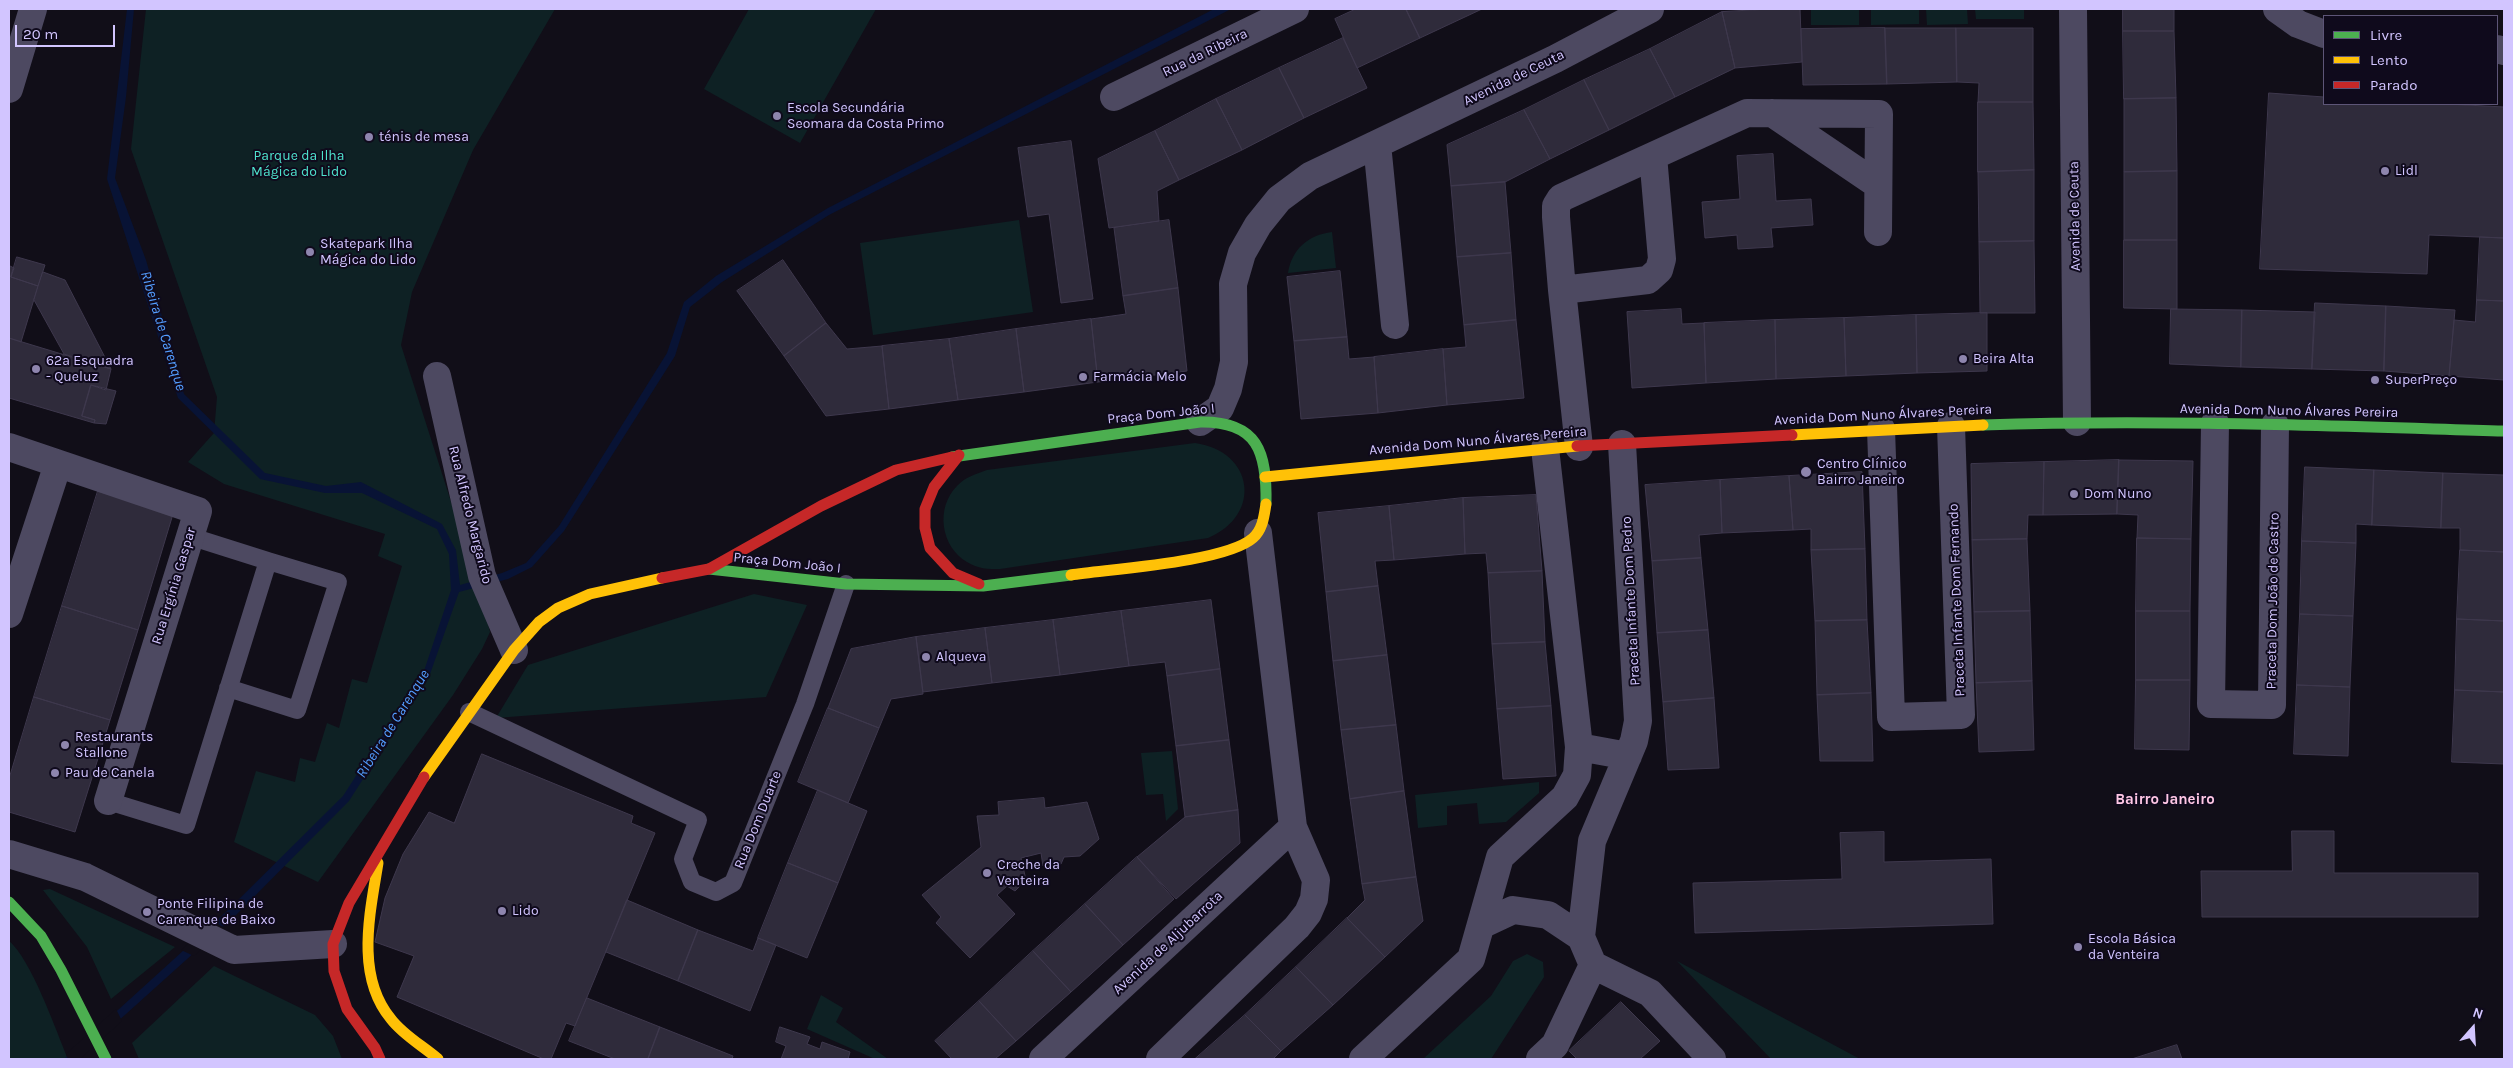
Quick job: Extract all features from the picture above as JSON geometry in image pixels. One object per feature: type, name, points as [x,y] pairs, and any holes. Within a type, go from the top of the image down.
[{"type":"street","points":[[9,89],[33,9]]},
{"type":"street","name":"Rua da Ribeira","points":[[1114,98],[1295,9]]},
{"type":"street","name":"Avenida de Ceuta","points":[[1200,422],[1220,408],[1228,389],[1234,362],[1233,284],[1242,253],[1258,225],[1279,199],[1310,176],[1555,58],[1650,9]]},
{"type":"street","name":"Avenida de Ceuta","points":[[2073,9],[2078,422]]},
{"type":"street","points":[[2277,9],[2298,24],[2323,34]]},
{"type":"street","points":[[1579,447],[1556,218],[1556,206],[1561,198],[1747,113],[1879,114],[1878,232]]},
{"type":"street","points":[[1772,113],[1878,185]]},
{"type":"street","points":[[1377,144],[1395,325]]},
{"type":"street","points":[[1562,290],[1648,280],[1659,270],[1662,259],[1654,156]]},
{"type":"street","name":"Rua Alfredo Margarido","points":[[437,376],[482,576],[514,650]]},
{"type":"street","name":"Praça Dom João I","points":[[1200,422],[1222,422],[1236,426],[1257,445],[1265,477],[1266,505],[1258,533],[1247,543],[1230,552],[1205,557],[983,586],[846,584],[709,569],[821,506],[896,470],[959,455],[1200,422]]},
{"type":"street","name":"Avenida Dom Nuno Álvares Pereira","points":[[1265,477],[1545,448],[1951,426],[2078,422],[2214,423],[2504,431]]},
{"type":"street","name":"Praceta Dom João de Castro","points":[[2214,423],[2211,704],[2272,705],[2275,425]]},
{"type":"street","name":"Praceta Infante Dom Fernando","points":[[1881,429],[1891,717],[1961,715],[1951,426]]},
{"type":"street","name":"Praceta Infante Dom Pedro","points":[[1581,937],[1592,841],[1634,741],[1638,722],[1622,444]]},
{"type":"street","points":[[9,447],[58,464],[9,614]]},
{"type":"street","points":[[1363,1059],[1471,959],[1500,857],[1566,797],[1577,775],[1579,747],[1545,448]]},
{"type":"street","points":[[959,455],[934,487],[926,509],[925,528],[930,548],[952,572],[983,586]]},
{"type":"street","name":"Rua Ergínia Gaspar","points":[[58,464],[198,511],[108,801]]},
{"type":"street","points":[[1160,1059],[1297,927],[1308,913],[1314,899],[1316,880],[1293,827],[1258,533]]},
{"type":"street","points":[[380,1059],[375,1048],[347,1009],[334,971],[333,944],[348,903],[381,843],[437,756],[514,650],[539,622],[558,608],[590,594],[634,583],[709,569]]},
{"type":"street","points":[[1579,747],[1628,756]]},
{"type":"street","name":"Avenida de Aljubarrota","points":[[1043,1059],[1293,827]]},
{"type":"street","points":[[381,843],[370,917],[369,966],[375,992],[390,1019],[438,1059]]},
{"type":"street","points":[[9,854],[85,877],[234,950],[333,944]]},
{"type":"street","points":[[9,902],[41,936],[61,970],[106,1059]]},
{"type":"street","points":[[1481,925],[1514,910],[1548,915],[1581,937],[1594,965],[1650,993],[1712,1059]]},
{"type":"street","points":[[1540,1059],[1555,1045],[1594,965]]},
{"type":"lane","points":[[189,536],[338,582],[298,710],[228,688]]},
{"type":"lane","points":[[108,801],[186,825],[268,561]]},
{"type":"lane","name":"Rua Dom Duarte","points":[[470,712],[698,820],[683,860],[692,882],[716,892],[732,883],[805,704],[846,584]]},
{"type":"green space","name":"Parque da Ilha Mágica do Lido","points":[[146,9],[555,9],[473,150],[412,292],[401,345],[482,599],[490,632],[482,649],[453,695],[318,882],[234,842],[256,771],[295,782],[300,758],[315,762],[327,723],[339,728],[352,679],[367,683],[402,566],[378,556],[385,534],[224,484],[188,462],[214,433],[217,397],[131,149]]},
{"type":"green space","points":[[749,9],[876,9],[800,143],[704,89]]},
{"type":"green space","points":[[1811,9],[1859,9],[1859,25],[1811,25]]},
{"type":"green space","points":[[1871,9],[1919,9],[1919,24],[1871,25]]},
{"type":"green space","points":[[1926,9],[1967,9],[1968,24],[1927,25]]},
{"type":"green space","points":[[1975,9],[2024,9],[2024,19],[1976,19]]},
{"type":"green space","points":[[1019,220],[1033,312],[873,335],[860,243]]},
{"type":"green space","points":[[1332,232],[1336,268],[1288,273],[1293,257],[1302,245],[1316,236]]},
{"type":"green space","points":[[1195,443],[1215,448],[1230,458],[1240,471],[1244,485],[1244,500],[1237,515],[1226,528],[1208,538],[1000,569],[987,569],[971,564],[958,555],[951,547],[944,527],[946,505],[950,495],[957,486],[971,476],[987,470]]},
{"type":"green space","points":[[754,594],[807,605],[766,697],[496,718],[528,665]]},
{"type":"green space","points":[[1172,751],[1178,809],[1166,821],[1163,794],[1146,795],[1141,753]]},
{"type":"green space","points":[[1539,782],[1539,793],[1506,822],[1479,824],[1477,803],[1447,806],[1447,825],[1418,828],[1415,795]]},
{"type":"green space","points":[[50,889],[175,947],[111,999],[87,947],[43,890]]},
{"type":"green space","points":[[9,941],[26,963],[34,979],[68,1059],[9,1059]]},
{"type":"green space","points":[[1527,954],[1543,962],[1544,977],[1491,1059],[1423,1059],[1491,996],[1513,961]]},
{"type":"green space","points":[[1677,961],[1860,1059],[1771,1059]]},
{"type":"green space","points":[[214,966],[315,1015],[333,1036],[342,1059],[139,1059],[132,1043]]},
{"type":"green space","points":[[821,995],[843,1008],[836,1022],[888,1059],[875,1059],[807,1029]]},
{"type":"water","name":"Ribeira de Carenque","points":[[127,9],[134,9],[126,97],[115,178],[146,260],[184,394],[265,473],[326,486],[361,482],[442,524],[456,550],[460,585],[502,573],[526,563],[559,526],[667,353],[684,302],[716,276],[828,208],[1214,9],[1231,9],[829,215],[722,282],[690,307],[675,356],[564,531],[532,567],[508,579],[459,592],[430,674],[349,801],[236,915],[76,1059],[64,1059],[228,910],[343,796],[424,671],[451,590],[449,554],[437,529],[362,493],[325,493],[260,479],[178,398],[107,179]]},
{"type":"pier","points":[[213,921],[225,928],[194,956],[181,950]]},
{"type":"pier","points":[[116,1009],[122,1021],[80,1059],[68,1059],[66,1054]]},
{"type":"building","points":[[1356,9],[1406,9],[1420,38],[1357,68],[1335,19]]},
{"type":"building","points":[[1406,9],[1482,9],[1420,38]]},
{"type":"building","points":[[1800,9],[1802,62],[1735,68],[1722,12]]},
{"type":"building","points":[[2123,9],[2174,9],[2174,31],[2123,31]]},
{"type":"building","points":[[1722,12],[1735,68],[1675,97],[1650,49]]},
{"type":"building","points":[[1885,28],[1887,84],[1803,85],[1801,29]]},
{"type":"building","points":[[1885,28],[1956,28],[1957,82],[1887,84]]},
{"type":"building","points":[[1956,28],[2033,28],[2033,102],[1978,102],[1979,83],[1957,82]]},
{"type":"building","points":[[2123,31],[2174,31],[2176,98],[2124,99]]},
{"type":"building","points":[[1343,38],[1367,88],[1304,118],[1279,68]]},
{"type":"building","points":[[1650,49],[1675,97],[1609,130],[1584,80]]},
{"type":"building","points":[[1279,68],[1304,118],[1242,150],[1216,99]]},
{"type":"building","points":[[1584,80],[1609,130],[1550,159],[1524,110]]},
{"type":"building","name":"Lidl","points":[[2269,93],[2323,97],[2323,105],[2466,105],[2504,107],[2504,238],[2429,235],[2427,274],[2260,269]]},
{"type":"building","points":[[2176,98],[2177,171],[2124,172],[2124,99]]},
{"type":"building","points":[[1216,99],[1242,150],[1179,180],[1155,131]]},
{"type":"building","points":[[1978,102],[2033,102],[2034,170],[1978,172]]},
{"type":"building","points":[[1524,110],[1550,159],[1505,182],[1451,186],[1447,145]]},
{"type":"building","points":[[1155,131],[1179,180],[1157,191],[1159,221],[1109,228],[1098,159]]},
{"type":"building","points":[[1071,141],[1093,299],[1061,303],[1049,214],[1028,217],[1018,148]]},
{"type":"building","points":[[1773,154],[1776,201],[1811,199],[1813,225],[1771,228],[1773,247],[1738,249],[1737,235],[1705,238],[1702,202],[1740,199],[1737,156]]},
{"type":"building","points":[[2034,170],[2034,241],[1979,242],[1978,172]]},
{"type":"building","points":[[2177,171],[2177,240],[2124,240],[2124,172]]},
{"type":"building","points":[[1505,182],[1511,253],[1457,257],[1451,186]]},
{"type":"building","points":[[1169,220],[1178,288],[1123,296],[1114,228]]},
{"type":"building","points":[[2480,237],[2504,238],[2504,301],[2477,300]]},
{"type":"building","points":[[2124,240],[2177,240],[2177,309],[2124,308]]},
{"type":"building","points":[[2034,241],[2035,313],[1980,313],[1979,242]]},
{"type":"building","points":[[1511,253],[1516,320],[1464,325],[1457,257]]},
{"type":"building","points":[[17,257],[45,265],[38,286],[11,277]]},
{"type":"building","points":[[783,260],[826,323],[784,356],[737,291]]},
{"type":"building","points":[[10,266],[14,268],[11,277],[38,286],[21,342],[9,338]]},
{"type":"building","points":[[1340,271],[1347,337],[1294,341],[1287,277]]},
{"type":"building","points":[[43,272],[65,280],[111,369],[64,354],[34,300]]},
{"type":"building","points":[[1178,288],[1187,371],[1098,382],[1091,319],[1126,314],[1123,296]]},
{"type":"building","points":[[2477,300],[2504,301],[2504,380],[2449,376],[2454,320],[2475,322]]},
{"type":"building","points":[[2315,303],[2386,306],[2384,371],[2312,369]]},
{"type":"building","points":[[2386,306],[2455,310],[2449,376],[2384,371]]},
{"type":"building","points":[[1681,309],[1682,324],[1704,323],[1706,383],[1632,388],[1627,312]]},
{"type":"building","points":[[2171,309],[2242,310],[2241,367],[2170,364]]},
{"type":"building","points":[[2242,310],[2315,312],[2312,369],[2241,367]]},
{"type":"building","points":[[1987,313],[1987,371],[1917,373],[1916,315]]},
{"type":"building","points":[[1916,315],[1917,373],[1846,376],[1844,318]]},
{"type":"building","points":[[1844,318],[1846,376],[1776,379],[1775,320]]},
{"type":"building","points":[[1091,319],[1098,382],[1024,392],[1016,329]]},
{"type":"building","points":[[1516,320],[1524,398],[1447,405],[1443,349],[1466,347],[1464,325]]},
{"type":"building","points":[[1775,320],[1776,379],[1706,383],[1704,323]]},
{"type":"building","points":[[826,323],[847,349],[882,346],[889,409],[826,416],[784,356]]},
{"type":"building","points":[[1016,329],[1024,392],[958,400],[949,339]]},
{"type":"building","points":[[1347,337],[1349,359],[1374,357],[1378,413],[1301,419],[1294,341]]},
{"type":"building","points":[[9,338],[111,369],[106,390],[91,385],[82,416],[95,420],[94,423],[9,398]]},
{"type":"building","points":[[949,339],[958,400],[889,409],[882,346]]},
{"type":"building","points":[[1443,349],[1447,405],[1378,413],[1374,357]]},
{"type":"building","points":[[91,385],[116,391],[106,424],[94,423],[95,420],[82,416]]},
{"type":"building","points":[[2119,460],[2117,514],[2043,515],[2044,462]]},
{"type":"building","points":[[2119,460],[2193,461],[2191,539],[2137,538],[2138,515],[2117,514]]},
{"type":"building","points":[[2044,462],[2043,515],[2028,515],[2027,539],[1972,540],[1971,464]]},
{"type":"building","points":[[2305,467],[2374,470],[2372,525],[2356,524],[2356,543],[2302,541]]},
{"type":"building","points":[[2374,470],[2443,473],[2441,528],[2372,525]]},
{"type":"building","points":[[1862,472],[1865,549],[1811,550],[1811,529],[1793,530],[1789,476]]},
{"type":"building","points":[[2443,473],[2504,475],[2504,552],[2460,550],[2460,528],[2441,528]]},
{"type":"building","points":[[1789,476],[1793,530],[1722,533],[1720,480]]},
{"type":"building","points":[[1720,480],[1722,533],[1699,535],[1701,558],[1652,561],[1645,485]]},
{"type":"building","points":[[98,491],[173,514],[138,630],[62,606]]},
{"type":"building","points":[[1536,495],[1542,571],[1488,573],[1486,553],[1465,554],[1463,498]]},
{"type":"building","points":[[1463,498],[1465,554],[1394,560],[1389,506]]},
{"type":"building","points":[[1389,506],[1394,560],[1375,561],[1378,586],[1326,592],[1318,513]]},
{"type":"building","points":[[2137,538],[2191,539],[2190,611],[2136,611]]},
{"type":"building","points":[[2027,539],[2030,611],[1974,612],[1972,540]]},
{"type":"building","points":[[2302,541],[2356,543],[2353,616],[2300,614]]},
{"type":"building","points":[[1865,549],[1867,620],[1815,621],[1811,550]]},
{"type":"building","points":[[2460,550],[2504,552],[2504,621],[2457,619]]},
{"type":"building","points":[[1701,558],[1708,630],[1657,633],[1652,561]]},
{"type":"building","points":[[1542,571],[1545,642],[1492,644],[1488,573]]},
{"type":"building","points":[[1378,586],[1387,655],[1333,661],[1326,592]]},
{"type":"building","points":[[1211,600],[1220,669],[1167,676],[1165,662],[1129,666],[1121,611]]},
{"type":"building","points":[[62,606],[138,630],[110,720],[34,697]]},
{"type":"building","points":[[1121,611],[1129,666],[1060,675],[1053,620]]},
{"type":"building","points":[[2030,611],[2032,681],[1976,683],[1974,612]]},
{"type":"building","points":[[2136,611],[2190,611],[2190,680],[2136,680]]},
{"type":"building","points":[[2300,614],[2353,616],[2350,687],[2297,685]]},
{"type":"building","points":[[2457,619],[2504,621],[2504,692],[2455,690]]},
{"type":"building","points":[[1053,620],[1060,675],[992,683],[985,628]]},
{"type":"building","points":[[1867,620],[1871,693],[1817,695],[1815,621]]},
{"type":"building","points":[[985,628],[992,683],[923,692],[916,637]]},
{"type":"building","points":[[1708,630],[1714,698],[1663,702],[1657,633]]},
{"type":"building","points":[[916,637],[923,694],[891,699],[879,728],[828,708],[851,649]]},
{"type":"building","points":[[1545,642],[1551,706],[1497,709],[1492,644]]},
{"type":"building","points":[[1387,655],[1396,725],[1341,730],[1333,661]]},
{"type":"building","points":[[1220,669],[1229,740],[1176,746],[1167,676]]},
{"type":"building","points":[[2136,680],[2190,680],[2189,750],[2135,749]]},
{"type":"building","points":[[2032,681],[2034,750],[1979,752],[1976,683]]},
{"type":"building","points":[[2297,685],[2350,687],[2348,756],[2294,754]]},
{"type":"building","points":[[2455,690],[2504,692],[2504,764],[2452,762]]},
{"type":"building","points":[[1871,693],[1873,761],[1820,761],[1817,695]]},
{"type":"building","points":[[34,697],[110,720],[75,832],[9,812],[9,779]]},
{"type":"building","points":[[1714,698],[1719,768],[1668,770],[1663,702]]},
{"type":"building","points":[[1551,706],[1556,776],[1503,779],[1497,709]]},
{"type":"building","points":[[828,708],[879,728],[848,803],[798,782]]},
{"type":"building","points":[[1396,725],[1404,791],[1350,799],[1341,730]]},
{"type":"building","points":[[1229,740],[1238,810],[1185,817],[1176,746]]},
{"type":"building","name":"Lido","points":[[482,754],[633,816],[631,823],[655,833],[575,1026],[566,1023],[551,1059],[544,1059],[397,997],[414,956],[375,942],[385,898],[403,854],[429,812],[454,823]]},
{"type":"building","points":[[818,790],[867,811],[838,883],[788,863]]},
{"type":"building","points":[[1404,791],[1416,877],[1362,884],[1350,799]]},
{"type":"building","name":"Creche da Venteira","points":[[1044,798],[1045,808],[1087,802],[1099,839],[1080,856],[1064,857],[1061,864],[1043,866],[1041,853],[1021,858],[1026,880],[1015,891],[1007,886],[997,895],[1015,914],[970,958],[936,923],[941,917],[922,895],[981,847],[977,816],[999,815],[998,802]]},
{"type":"building","points":[[1238,810],[1240,843],[1176,899],[1137,857],[1185,817]]},
{"type":"building","points":[[2292,831],[2334,831],[2334,873],[2478,873],[2478,917],[2202,917],[2201,871],[2292,871]]},
{"type":"building","points":[[1884,832],[1884,862],[1991,859],[1993,924],[1695,933],[1693,883],[1842,879],[1840,833]]},
{"type":"building","points":[[1137,857],[1174,899],[1123,945],[1085,904]]},
{"type":"building","points":[[788,863],[838,883],[807,958],[758,938]]},
{"type":"building","points":[[1416,877],[1423,921],[1385,957],[1347,918],[1365,900],[1362,884]]},
{"type":"building","points":[[627,900],[698,930],[678,981],[606,952]]},
{"type":"building","points":[[1085,904],[1123,945],[1071,992],[1033,951]]},
{"type":"building","points":[[1347,918],[1385,957],[1333,1005],[1296,967]]},
{"type":"building","points":[[698,930],[753,951],[758,938],[776,945],[750,1011],[678,981]]},
{"type":"building","points":[[1033,951],[1071,992],[1016,1041],[979,1001]]},
{"type":"building","points":[[1296,967],[1333,1005],[1281,1051],[1245,1015]]},
{"type":"building","points":[[587,998],[660,1027],[648,1059],[615,1059],[569,1041]]},
{"type":"building","points":[[979,1001],[1016,1041],[995,1059],[952,1059],[935,1041]]},
{"type":"building","points":[[1621,1002],[1660,1041],[1640,1059],[1577,1059],[1569,1051]]},
{"type":"building","points":[[1245,1015],[1281,1051],[1273,1059],[1195,1059]]},
{"type":"building","points":[[660,1027],[733,1056],[732,1059],[648,1059]]},
{"type":"building","points":[[780,1027],[810,1037],[807,1044],[820,1049],[822,1042],[850,1052],[848,1059],[781,1059],[786,1046],[776,1042]]},
{"type":"building","points":[[2177,1045],[2182,1059],[2132,1059]]},
{"type":"traffic: fast","points":[[952,457],[1200,422],[1220,423],[1235,427],[1247,434],[1255,443],[1261,455],[1264,469],[1266,504]]},
{"type":"traffic: fast","points":[[1983,425],[2178,423],[2504,431]]},
{"type":"traffic: fast","points":[[709,569],[846,584],[983,586],[1071,575]]},
{"type":"traffic: fast","points":[[9,902],[41,936],[61,970],[106,1059]]},
{"type":"traffic: slow","points":[[1792,435],[1983,425]]},
{"type":"traffic: slow","points":[[1265,477],[1577,446]]},
{"type":"traffic: slow","points":[[1071,575],[1194,559],[1239,546],[1253,538],[1259,531],[1263,522],[1266,504]]},
{"type":"traffic: slow","points":[[424,777],[514,650],[539,622],[558,608],[590,594],[662,578]]},
{"type":"traffic: slow","points":[[378,863],[369,923],[368,944],[373,984],[380,1002],[396,1025],[438,1059]]},
{"type":"traffic: jam","points":[[1577,446],[1792,435]]},
{"type":"traffic: jam","points":[[959,455],[934,487],[925,509],[925,528],[930,548],[953,573],[979,584]]},
{"type":"traffic: jam","points":[[662,578],[709,569],[821,506],[896,470],[952,457]]},
{"type":"traffic: jam","points":[[380,1059],[375,1048],[347,1009],[334,971],[333,944],[349,903],[424,777]]},
{"type":"place","name":"Escola Secundária Seomara da Costa Primo","points":[[777,116]]},
{"type":"place","name":"ténis de mesa","points":[[369,137]]},
{"type":"place","name":"Lidl","points":[[2385,171]]},
{"type":"place","name":"Skatepark Ilha Mágica do Lido","points":[[310,252]]},
{"type":"place","name":"Beira Alta","points":[[1963,359]]},
{"type":"place","name":"62ª Esquadra - Queluz","points":[[36,369]]},
{"type":"place","name":"Farmácia Melo","points":[[1083,377]]},
{"type":"place","name":"SuperPreço","points":[[2375,380]]},
{"type":"place","name":"Centro Clínico Bairro Janeiro","points":[[1806,472]]},
{"type":"place","name":"Dom Nuno","points":[[2074,494]]},
{"type":"place","name":"Alqueva","points":[[926,657]]},
{"type":"place","name":"Restaurants Stallone","points":[[65,745]]},
{"type":"place","name":"Pau de Canela","points":[[55,773]]},
{"type":"place","name":"Creche da Venteira","points":[[987,873]]},
{"type":"place","name":"Lido","points":[[502,911]]},
{"type":"place","name":"Ponte Filipina de Carenque de Baixo","points":[[147,912]]},
{"type":"place","name":"Escola Básica da Venteira","points":[[2078,947]]},
{"type":"district","name":"Bairro Janeiro","points":[[2165,800]]}]
